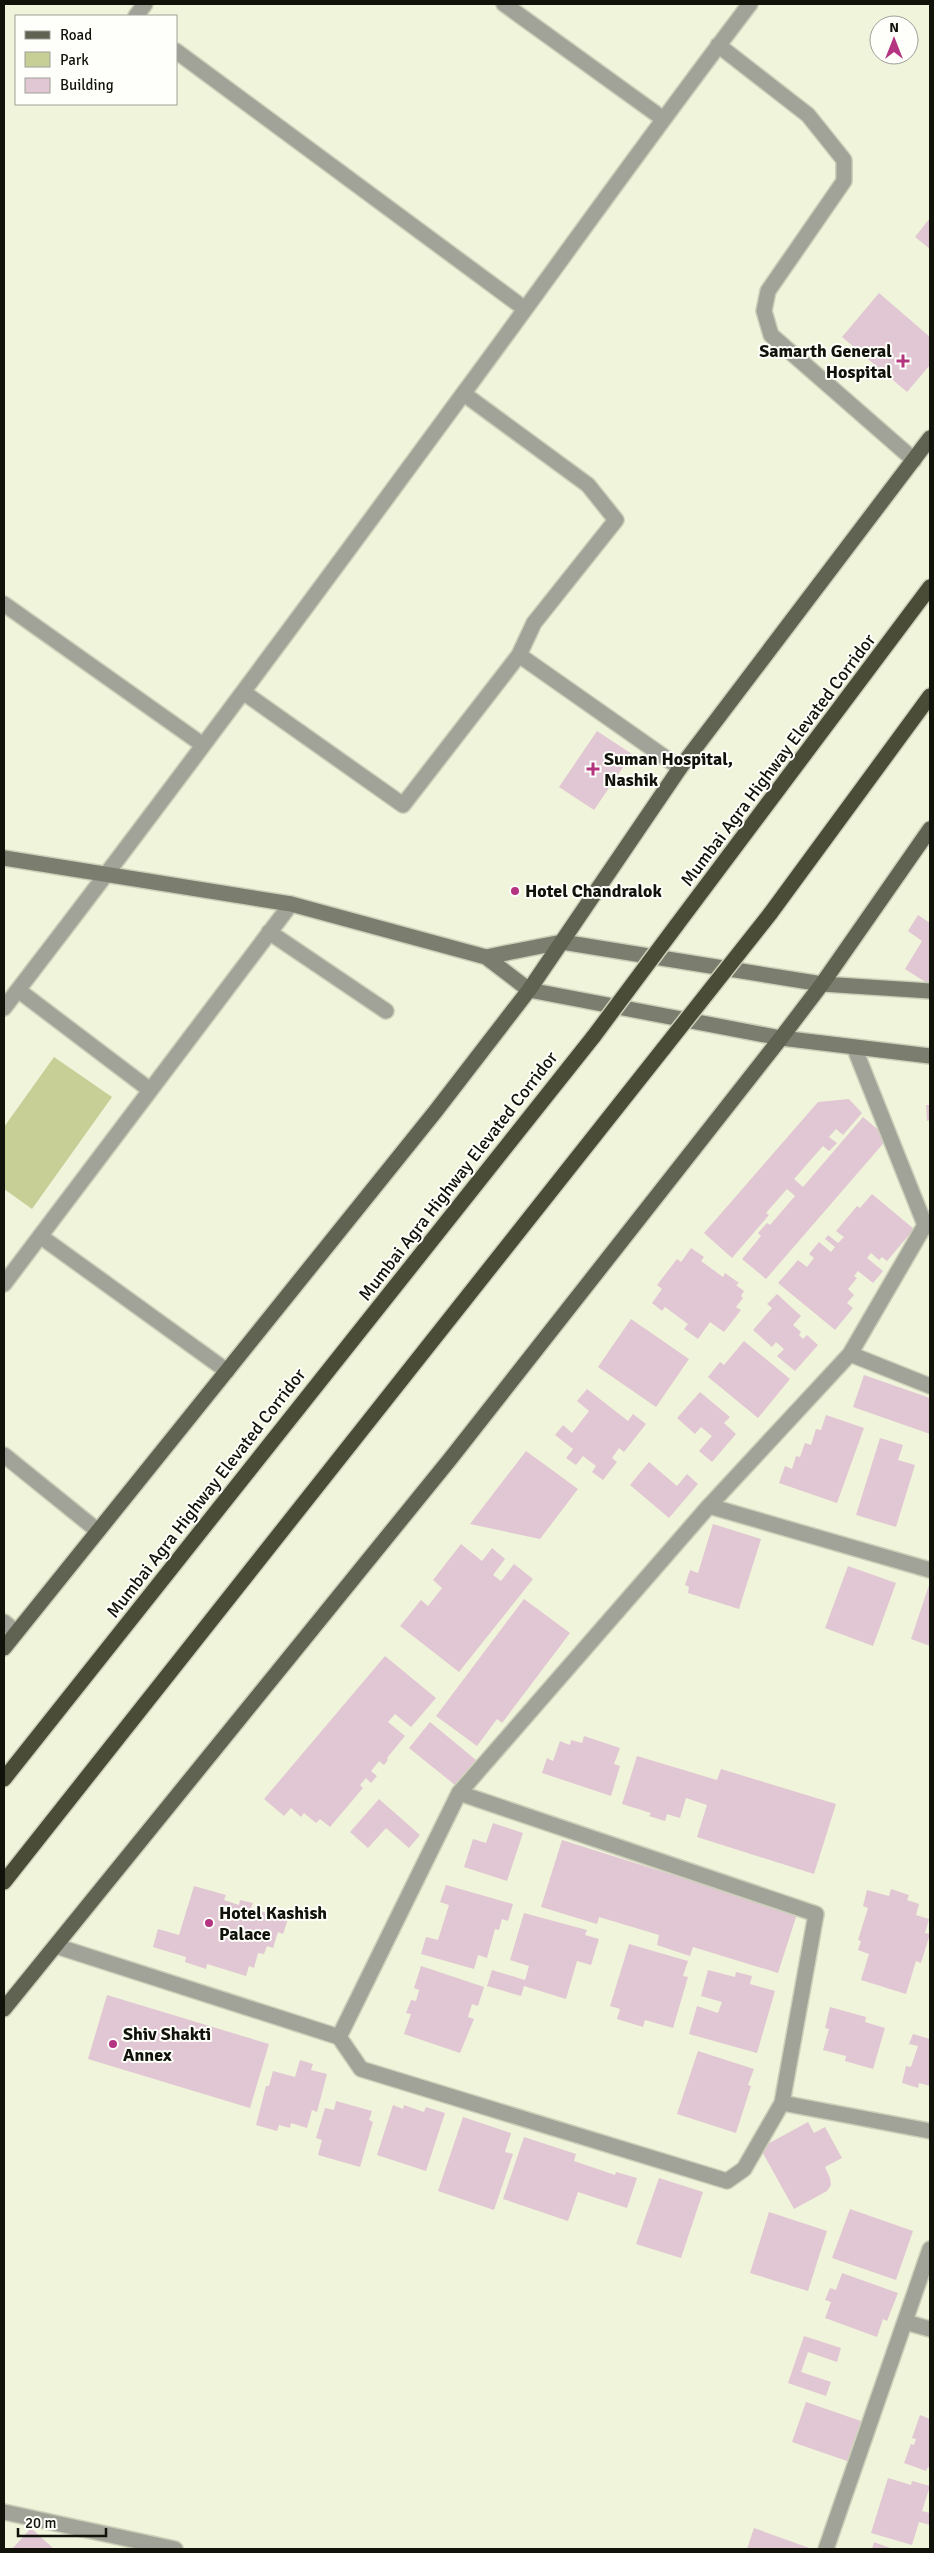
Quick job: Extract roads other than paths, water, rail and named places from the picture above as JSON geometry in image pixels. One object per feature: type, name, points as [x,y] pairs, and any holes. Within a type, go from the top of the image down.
[{"type":"highway","name":"Mumbai Agra Highway Elevated Corridor","points":[[4,1779],[587,1044],[930,588]]},
{"type":"highway","points":[[4,1882],[770,914],[930,696]]},
{"type":"main road","points":[[4,1648],[435,1112],[529,990],[680,768],[930,438]]},
{"type":"main road","points":[[4,2009],[451,1458],[781,1038],[822,984],[930,829]]},
{"type":"street","points":[[137,15],[145,4]]},
{"type":"street","points":[[504,4],[662,118]]},
{"type":"street","points":[[4,1008],[108,874],[204,745],[464,394],[662,118],[750,4]]},
{"type":"street","points":[[718,45],[808,114],[844,160],[844,181],[768,291],[764,311],[771,335],[914,460]]},
{"type":"street","points":[[178,52],[525,309]]},
{"type":"street","points":[[243,692],[403,805],[519,655],[534,623],[616,520],[588,485],[464,394]]},
{"type":"street","points":[[4,604],[204,745]]},
{"type":"street","points":[[519,655],[680,768]]},
{"type":"street","points":[[4,858],[291,904],[486,957],[529,990],[781,1038],[930,1056]]},
{"type":"street","points":[[4,1284],[291,904]]},
{"type":"street","points":[[269,932],[386,1011]]},
{"type":"street","points":[[486,957],[562,942],[822,984],[930,991]]},
{"type":"street","points":[[18,990],[150,1090]]},
{"type":"street","points":[[338,2037],[459,1793],[709,1506],[850,1354],[925,1225],[854,1048]]},
{"type":"street","points":[[40,1236],[226,1371]]},
{"type":"street","points":[[850,1354],[930,1386]]},
{"type":"street","points":[[4,1455],[98,1531]]},
{"type":"street","points":[[709,1506],[930,1570]]},
{"type":"street","points":[[4,1622],[16,1632]]},
{"type":"street","points":[[56,1946],[338,2037],[361,2069],[727,2181],[744,2169],[782,2103],[816,1914],[459,1793]]},
{"type":"street","points":[[782,2103],[930,2131]]},
{"type":"street","points":[[826,2549],[930,2249]]},
{"type":"street","points":[[905,2322],[930,2329]]},
{"type":"street","points":[[4,2512],[176,2549]]},
{"type":"place","name":"Samarth General Hospital","points":[[903,361]]},
{"type":"place","name":"Suman Hospital, Nashik","points":[[593,769]]},
{"type":"place","name":"Hotel Chandralok","points":[[515,891]]},
{"type":"place","name":"Hotel Kashish Palace","points":[[209,1923]]},
{"type":"place","name":"Shiv Shakti Annex","points":[[113,2044]]}]
